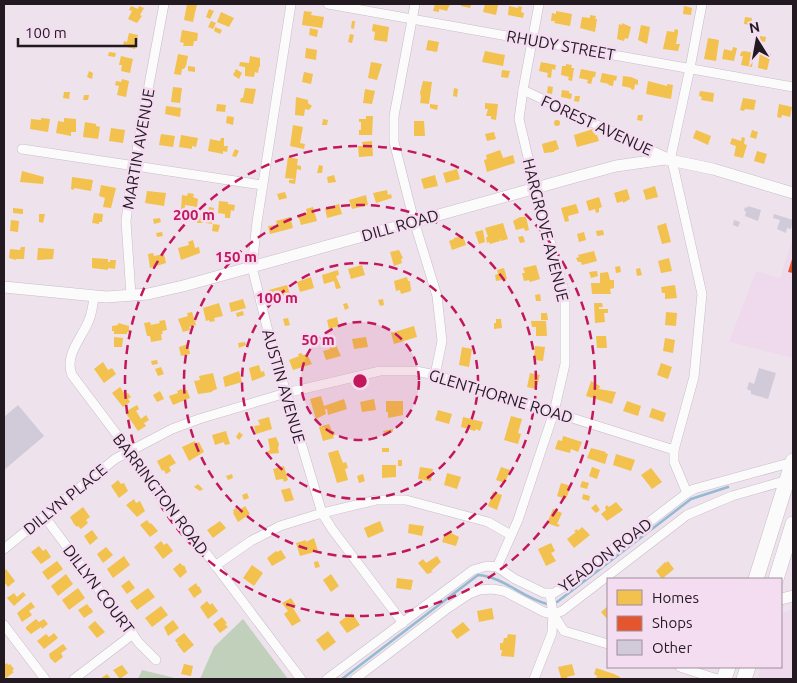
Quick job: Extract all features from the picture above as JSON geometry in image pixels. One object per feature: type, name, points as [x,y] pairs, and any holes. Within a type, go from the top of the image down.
[{"type":"highway","points":[[756,578],[790,479],[793,462]]},
{"type":"highway","points":[[776,578],[793,524]]},
{"type":"street","name":"MARTIN AVENUE","points":[[131,295],[126,221],[134,166],[164,4]]},
{"type":"street","name":"AUSTIN AVENUE","points":[[290,4],[262,185],[252,267],[286,393],[322,513],[403,623]]},
{"type":"street","name":"RHUDY STREET","points":[[328,4],[793,87]]},
{"type":"street","points":[[415,4],[394,116],[394,142],[414,221],[437,296],[442,341],[436,375]]},
{"type":"street","name":"HARGROVE AVENUE","points":[[497,567],[518,520],[554,412],[565,364],[565,294],[535,187],[519,119],[522,90],[539,4]]},
{"type":"street","points":[[687,493],[674,462],[674,450],[694,377],[702,294],[671,160],[702,4]]},
{"type":"street","name":"FOREST AVENUE","points":[[522,90],[671,160]]},
{"type":"street","points":[[22,149],[262,185]]},
{"type":"street","name":"DILL ROAD","points":[[4,287],[94,297],[148,294],[252,267],[535,187],[624,164],[658,159],[713,169],[793,193]]},
{"type":"street","name":"BARRINGTON ROAD","points":[[94,297],[90,318],[70,357],[70,370],[89,399],[301,679]]},
{"type":"street","name":"GLENTHORNE ROAD","points":[[128,451],[172,429],[199,419],[286,393],[380,371],[416,371],[436,375],[674,450]]},
{"type":"street","name":"DILLYN PLACE","points":[[4,549],[115,459],[128,451]]},
{"type":"street","name":"YEADON ROAD","points":[[497,567],[535,589],[550,594],[567,585],[694,489],[793,462]]},
{"type":"street","name":"YEADON ROAD","points":[[355,679],[469,594],[479,590],[492,589],[504,591],[544,612],[553,614],[562,612],[687,515],[732,496],[790,479]]},
{"type":"street","points":[[215,566],[251,541],[280,526],[322,513],[376,500],[406,500],[488,522],[511,535]]},
{"type":"street","name":"DILLYN COURT","points":[[44,516],[133,634],[156,660]]},
{"type":"street","points":[[327,679],[473,570],[487,566],[497,567]]},
{"type":"street","points":[[534,679],[552,634],[553,614],[550,594]]},
{"type":"street","points":[[553,614],[564,631],[607,644]]},
{"type":"street","points":[[4,625],[45,679]]},
{"type":"street","points":[[74,679],[133,634]]},
{"type":"street","points":[[683,668],[717,679]]},
{"type":"shaded area","points":[[793,238],[793,358],[729,342],[756,271],[780,278]]},
{"type":"shaded area","points":[[793,609],[793,679],[757,679],[761,668],[782,668],[782,614]]},
{"type":"green space","points":[[243,619],[288,679],[200,679],[214,647]]},
{"type":"green space","points":[[142,670],[179,679],[138,679]]},
{"type":"building: Homes","points":[[187,4],[197,4],[193,22],[184,20]]},
{"type":"building: Homes","points":[[435,4],[450,4],[447,11],[439,9],[439,12],[433,11]]},
{"type":"building: Homes","points":[[461,4],[471,5],[470,8],[461,6]]},
{"type":"building: Homes","points":[[485,4],[498,5],[496,15],[483,12]]},
{"type":"building: Homes","points":[[131,6],[138,9],[139,6],[144,8],[140,15],[142,16],[137,23],[128,19],[132,11],[129,10]]},
{"type":"building: Homes","points":[[509,6],[522,7],[523,18],[508,15]]},
{"type":"building: Homes","points":[[684,6],[692,8],[691,15],[683,14]]},
{"type":"building: Homes","points":[[209,9],[214,11],[210,19],[206,17]]},
{"type":"building: Homes","points":[[304,11],[312,12],[311,15],[324,17],[322,28],[302,25]]},
{"type":"building: Homes","points":[[556,11],[572,14],[570,26],[551,21],[552,13],[556,14]]},
{"type":"building: Homes","points":[[221,12],[234,18],[229,27],[217,22]]},
{"type":"building: Homes","points":[[590,15],[596,16],[595,19],[597,19],[595,32],[580,28],[582,17],[590,18]]},
{"type":"building: Homes","points":[[745,17],[752,18],[751,25],[744,24]]},
{"type":"building: Homes","points":[[211,21],[216,23],[213,29],[208,27]]},
{"type":"building: Homes","points":[[352,21],[355,21],[354,29],[351,28]]},
{"type":"building: Homes","points":[[622,23],[631,27],[628,39],[625,38],[624,41],[617,39],[619,24],[622,25]]},
{"type":"building: Homes","points":[[373,24],[389,27],[387,42],[374,40]]},
{"type":"building: Homes","points":[[641,25],[650,27],[647,44],[638,40]]},
{"type":"building: Homes","points":[[215,27],[222,30],[220,34],[214,31]]},
{"type":"building: Homes","points":[[310,28],[318,30],[317,37],[309,35]]},
{"type":"building: Homes","points":[[675,29],[678,30],[676,44],[680,44],[678,51],[663,49],[667,31],[674,32]]},
{"type":"building: Homes","points":[[182,30],[198,33],[197,41],[194,41],[193,46],[183,46],[184,43],[180,42]]},
{"type":"building: Homes","points":[[129,33],[138,35],[135,49],[123,46],[124,41],[127,42]]},
{"type":"building: Homes","points":[[350,34],[354,35],[352,43],[348,42]]},
{"type":"building: Homes","points":[[760,36],[766,37],[765,42],[756,40]]},
{"type":"building: Homes","points":[[708,38],[719,40],[716,61],[704,59]]},
{"type":"building: Homes","points":[[428,40],[439,42],[437,52],[426,50]]},
{"type":"building: Homes","points":[[733,47],[737,48],[734,61],[722,59],[724,49],[732,51]]},
{"type":"building: Homes","points":[[306,48],[317,50],[316,60],[305,58]]},
{"type":"building: Homes","points":[[485,51],[505,55],[503,66],[482,62]]},
{"type":"building: Homes","points":[[109,52],[116,53],[115,57],[108,56]]},
{"type":"building: Homes","points":[[741,52],[754,53],[752,67],[741,65],[743,56],[740,56]]},
{"type":"building: Homes","points":[[760,52],[771,54],[767,70],[758,68]]},
{"type":"building: Homes","points":[[178,54],[188,56],[186,66],[182,69],[181,75],[174,74]]},
{"type":"building: Homes","points":[[121,56],[133,59],[130,73],[121,71],[122,65],[119,65]]},
{"type":"building: Homes","points":[[250,56],[260,58],[260,67],[258,73],[255,72],[254,77],[245,76],[245,67],[239,66],[240,62],[249,63]]},
{"type":"building: Homes","points":[[371,62],[382,64],[377,80],[368,78]]},
{"type":"building: Homes","points":[[541,62],[556,65],[555,70],[552,69],[551,78],[547,77],[548,73],[539,71]]},
{"type":"building: Homes","points":[[566,64],[572,65],[571,68],[574,68],[572,81],[568,80],[569,77],[561,75],[562,66],[566,66]]},
{"type":"building: Homes","points":[[188,66],[195,67],[195,72],[188,71]]},
{"type":"building: Homes","points":[[236,69],[242,73],[239,79],[233,75]]},
{"type":"building: Homes","points":[[581,69],[596,72],[591,84],[587,83],[588,80],[579,78]]},
{"type":"building: Homes","points":[[502,70],[510,71],[508,78],[501,77]]},
{"type":"building: Homes","points":[[89,71],[93,73],[92,79],[87,77]]},
{"type":"building: Homes","points":[[304,72],[313,74],[311,84],[302,82]]},
{"type":"building: Homes","points":[[602,73],[617,76],[613,86],[600,82]]},
{"type":"building: Homes","points":[[623,76],[638,80],[638,85],[635,84],[634,90],[622,86]]},
{"type":"building: Homes","points":[[122,79],[129,81],[126,97],[117,95],[119,86],[115,85],[116,81],[121,82]]},
{"type":"building: Homes","points":[[423,81],[432,82],[429,104],[420,103]]},
{"type":"building: Homes","points":[[648,81],[667,86],[667,84],[673,85],[671,99],[646,94]]},
{"type":"building: Homes","points":[[548,86],[553,87],[552,94],[547,93]]},
{"type":"building: Homes","points":[[173,87],[182,88],[180,103],[171,102]]},
{"type":"building: Homes","points":[[245,88],[256,89],[253,104],[240,102]]},
{"type":"building: Homes","points":[[454,88],[458,89],[457,97],[453,96]]},
{"type":"building: Homes","points":[[365,89],[375,91],[372,104],[363,103]]},
{"type":"building: Homes","points":[[562,90],[569,91],[572,94],[571,99],[561,97]]},
{"type":"building: Homes","points":[[700,91],[714,93],[713,102],[701,100],[702,97],[699,96]]},
{"type":"building: Homes","points":[[64,92],[70,92],[69,99],[63,98]]},
{"type":"building: Homes","points":[[84,95],[89,95],[88,100],[83,100]]},
{"type":"building: Homes","points":[[575,96],[580,96],[579,102],[574,101]]},
{"type":"building: Homes","points":[[296,97],[308,100],[308,103],[312,106],[309,110],[305,109],[304,116],[295,115]]},
{"type":"building: Homes","points":[[743,98],[756,100],[754,110],[740,110]]},
{"type":"building: Homes","points":[[485,103],[498,104],[496,120],[491,119],[491,116],[486,116],[488,109],[485,109]]},
{"type":"building: Homes","points":[[217,104],[226,105],[225,112],[216,111]]},
{"type":"building: Homes","points":[[430,104],[438,105],[437,110],[430,108]]},
{"type":"building: Homes","points":[[779,104],[792,107],[790,117],[782,115],[781,118],[777,117]]},
{"type":"building: Homes","points":[[166,106],[181,108],[180,117],[165,114]]},
{"type":"building: Homes","points":[[638,115],[643,115],[642,121],[637,120]]},
{"type":"building: Homes","points":[[227,116],[234,117],[233,125],[226,123]]},
{"type":"building: Homes","points":[[366,116],[373,116],[372,135],[359,135],[361,122],[359,122],[359,119],[366,119]]},
{"type":"building: Homes","points":[[41,118],[50,119],[48,132],[30,129],[31,119],[41,120]]},
{"type":"building: Homes","points":[[64,118],[76,119],[76,132],[71,132],[71,136],[56,133],[58,121],[64,122]]},
{"type":"building: Homes","points":[[323,119],[328,120],[327,125],[322,125]]},
{"type":"building: Homes","points":[[557,120],[560,123],[557,126],[554,123]]},
{"type":"building: Homes","points":[[414,121],[424,121],[425,136],[414,136]]},
{"type":"building: Homes","points":[[85,122],[96,124],[96,126],[100,127],[98,139],[83,137]]},
{"type":"building: Homes","points":[[293,125],[303,127],[300,143],[305,144],[304,149],[290,146]]},
{"type":"building: Homes","points":[[111,128],[125,130],[123,143],[109,141]]},
{"type":"building: Homes","points":[[593,129],[599,141],[577,147],[574,135]]},
{"type":"building: Homes","points":[[696,130],[711,136],[708,145],[693,138]]},
{"type":"building: Homes","points":[[752,130],[758,132],[756,139],[750,137]]},
{"type":"building: Homes","points":[[494,132],[496,139],[487,141],[485,134]]},
{"type":"building: Homes","points":[[161,134],[175,136],[173,147],[159,145]]},
{"type":"building: Homes","points":[[181,135],[198,138],[196,147],[192,146],[192,149],[179,147]]},
{"type":"building: Homes","points":[[742,137],[745,138],[744,144],[747,145],[743,158],[734,156],[736,146],[730,144],[732,138],[741,141]]},
{"type":"building: Homes","points":[[221,138],[224,138],[224,146],[228,146],[227,152],[223,151],[223,154],[208,151],[210,139],[220,141]]},
{"type":"building: Homes","points":[[556,140],[559,149],[554,152],[544,153],[542,144]]},
{"type":"building: Homes","points":[[372,141],[373,156],[359,157],[358,146],[363,146],[362,142]]},
{"type":"building: Homes","points":[[235,149],[239,151],[236,157],[232,156]]},
{"type":"building: Homes","points":[[500,150],[503,158],[513,155],[515,163],[487,172],[484,160],[487,159],[486,155]]},
{"type":"building: Homes","points":[[757,151],[767,154],[764,164],[754,161]]},
{"type":"building: Homes","points":[[288,157],[298,159],[297,165],[301,166],[301,170],[297,169],[295,184],[289,183],[289,180],[294,179],[285,178]]},
{"type":"building: Homes","points":[[319,165],[323,166],[322,173],[317,173]]},
{"type":"building: Homes","points":[[457,169],[460,179],[446,183],[443,173]]},
{"type":"building: Homes","points":[[22,171],[44,177],[43,184],[20,182]]},
{"type":"building: Homes","points":[[334,175],[336,182],[328,183],[327,177]]},
{"type":"building: Homes","points":[[435,175],[438,186],[424,189],[421,179]]},
{"type":"building: Homes","points":[[72,177],[93,180],[91,191],[71,189]]},
{"type":"building: Homes","points":[[101,185],[116,188],[111,208],[103,207],[105,198],[99,196]]},
{"type":"building: Homes","points":[[655,186],[658,197],[646,200],[643,190]]},
{"type":"building: Homes","points":[[627,189],[630,199],[623,203],[623,201],[617,203],[614,193]]},
{"type":"building: Homes","points":[[387,190],[388,195],[391,194],[392,198],[376,203],[373,193]]},
{"type":"building: Homes","points":[[147,191],[166,193],[164,206],[145,203]]},
{"type":"building: Homes","points":[[285,192],[287,198],[279,200],[277,194]]},
{"type":"building: Homes","points":[[188,193],[194,194],[193,197],[198,199],[197,207],[185,205],[185,210],[181,209],[182,195],[187,196]]},
{"type":"building: Homes","points":[[366,195],[368,205],[352,209],[349,200]]},
{"type":"building: Homes","points":[[599,197],[602,207],[599,208],[599,212],[596,213],[595,209],[589,211],[586,201]]},
{"type":"building: Homes","points":[[219,201],[235,205],[234,211],[231,210],[230,218],[225,218],[225,214],[218,213]]},
{"type":"building: Homes","points":[[339,204],[342,214],[327,218],[325,208]]},
{"type":"building: Homes","points":[[576,204],[579,213],[568,216],[569,221],[565,222],[561,208]]},
{"type":"building: Homes","points":[[209,207],[214,208],[212,224],[206,223]]},
{"type":"building: Homes","points":[[313,207],[317,221],[301,225],[298,215],[307,213],[306,209]]},
{"type":"building: Homes","points":[[13,208],[23,209],[23,214],[13,213]]},
{"type":"building: Homes","points":[[94,213],[103,214],[102,222],[99,222],[99,224],[92,223]]},
{"type":"building: Homes","points":[[39,214],[45,214],[43,223],[39,222]]},
{"type":"building: Homes","points":[[198,214],[204,215],[203,223],[197,223]]},
{"type":"building: Homes","points":[[290,217],[293,228],[270,234],[268,226],[277,225],[276,221]]},
{"type":"building: Homes","points":[[520,217],[526,217],[529,230],[525,231],[524,228],[516,230],[513,221]]},
{"type":"building: Homes","points":[[160,218],[161,222],[154,224],[153,219]]},
{"type":"building: Homes","points":[[11,220],[19,221],[18,232],[10,231]]},
{"type":"building: Homes","points":[[503,223],[508,239],[501,241],[500,238],[500,241],[487,243],[486,237],[488,237],[485,228]]},
{"type":"building: Homes","points":[[666,223],[671,242],[662,244],[657,226]]},
{"type":"building: Homes","points":[[213,224],[220,225],[218,232],[212,231]]},
{"type":"building: Homes","points":[[483,230],[485,242],[479,244],[475,232]]},
{"type":"building: Homes","points":[[603,230],[604,235],[597,236],[596,231]]},
{"type":"building: Homes","points":[[162,232],[163,236],[157,237],[156,233]]},
{"type":"building: Homes","points":[[584,232],[586,240],[579,242],[577,234]]},
{"type":"building: Homes","points":[[463,236],[466,245],[452,250],[449,241]]},
{"type":"building: Homes","points":[[523,236],[525,242],[520,243],[518,237]]},
{"type":"building: Homes","points":[[193,240],[195,248],[199,247],[200,253],[181,260],[178,248],[189,245],[188,242]]},
{"type":"building: Homes","points":[[21,247],[25,247],[24,259],[16,260],[9,258],[10,249],[20,250]]},
{"type":"building: Homes","points":[[38,248],[54,249],[53,259],[37,260]]},
{"type":"building: Homes","points":[[399,250],[403,258],[401,259],[402,263],[394,266],[390,252]]},
{"type":"building: Homes","points":[[594,251],[597,261],[582,265],[581,262],[578,262],[576,258],[579,257],[578,255]]},
{"type":"building: Homes","points":[[153,253],[154,256],[164,254],[166,263],[150,268],[148,254]]},
{"type":"building: Homes","points":[[92,258],[108,259],[108,262],[116,260],[115,269],[92,268]]},
{"type":"building: Homes","points":[[669,258],[672,271],[661,273],[658,261]]},
{"type":"building: Homes","points":[[362,265],[365,275],[351,279],[348,269]]},
{"type":"building: Homes","points":[[536,265],[540,279],[530,282],[529,280],[524,281],[522,273],[525,273],[523,268]]},
{"type":"building: Homes","points":[[620,266],[621,272],[616,273],[615,267]]},
{"type":"building: Homes","points":[[504,268],[507,279],[496,281],[495,275],[498,274],[497,270]]},
{"type":"building: Homes","points":[[640,268],[642,275],[637,276],[636,269]]},
{"type":"building: Homes","points":[[338,270],[339,275],[336,276],[341,288],[336,289],[334,281],[324,284],[322,275]]},
{"type":"building: Homes","points":[[597,271],[598,276],[591,278],[589,272]]},
{"type":"building: Homes","points":[[608,272],[610,280],[614,280],[614,288],[610,289],[611,294],[592,294],[591,283],[600,283],[600,273]]},
{"type":"building: Homes","points":[[311,277],[314,288],[300,292],[297,282]]},
{"type":"building: Homes","points":[[407,277],[408,281],[410,281],[411,291],[401,294],[400,290],[396,291],[394,281]]},
{"type":"building: Homes","points":[[287,285],[290,294],[280,297],[281,300],[273,304],[269,290]]},
{"type":"building: Homes","points":[[675,285],[677,298],[665,299],[665,293],[662,293],[661,287]]},
{"type":"building: Homes","points":[[540,294],[541,301],[536,301],[535,295]]},
{"type":"building: Homes","points":[[243,299],[246,308],[231,312],[229,303]]},
{"type":"building: Homes","points":[[383,299],[384,305],[380,306],[378,300]]},
{"type":"building: Homes","points":[[219,303],[223,316],[214,318],[215,321],[206,321],[203,308]]},
{"type":"building: Homes","points":[[347,303],[349,308],[345,310],[343,304]]},
{"type":"building: Homes","points":[[594,303],[602,303],[603,307],[599,307],[599,309],[608,309],[608,313],[604,313],[605,322],[595,323]]},
{"type":"building: Homes","points":[[243,311],[244,315],[237,317],[236,313]]},
{"type":"building: Homes","points":[[192,312],[196,325],[189,327],[190,330],[183,332],[178,319],[188,316],[187,313]]},
{"type":"building: Homes","points":[[666,312],[677,313],[676,326],[665,325]]},
{"type":"building: Homes","points":[[541,313],[547,313],[548,320],[541,320]]},
{"type":"building: Homes","points":[[337,317],[339,326],[329,329],[327,320]]},
{"type":"building: Homes","points":[[288,318],[290,325],[285,326],[283,319]]},
{"type":"building: Homes","points":[[496,319],[501,319],[502,328],[494,329]]},
{"type":"building: Homes","points":[[165,320],[167,330],[162,331],[162,340],[151,342],[150,336],[147,336],[144,323],[150,322],[151,325]]},
{"type":"building: Homes","points":[[531,321],[546,321],[547,336],[536,336],[536,327],[532,327]]},
{"type":"building: Homes","points":[[118,323],[129,326],[127,334],[114,334],[112,326],[118,325]]},
{"type":"building: Homes","points":[[414,326],[417,337],[394,344],[391,333]]},
{"type":"building: Homes","points":[[596,336],[606,336],[607,348],[597,348]]},
{"type":"building: Homes","points":[[114,337],[123,338],[122,347],[114,347]]},
{"type":"building: Homes","points":[[366,337],[368,347],[354,349],[352,339]]},
{"type":"building: Homes","points":[[665,338],[675,340],[673,353],[663,351]]},
{"type":"building: Homes","points":[[245,342],[246,345],[239,348],[238,343]]},
{"type":"building: Homes","points":[[335,343],[341,356],[326,360],[323,351],[330,349],[328,345]]},
{"type":"building: Homes","points":[[188,344],[190,354],[181,356],[179,347]]},
{"type":"building: Homes","points":[[535,346],[545,347],[543,361],[534,360]]},
{"type":"building: Homes","points":[[462,347],[472,349],[469,367],[459,365]]},
{"type":"building: Homes","points":[[302,353],[302,355],[307,354],[312,364],[293,370],[289,360]]},
{"type":"building: Homes","points":[[157,360],[158,364],[152,365],[151,361]]},
{"type":"building: Homes","points":[[103,362],[108,370],[112,368],[116,374],[104,383],[94,369]]},
{"type":"building: Homes","points":[[661,363],[672,367],[668,379],[657,375]]},
{"type":"building: Homes","points":[[259,365],[261,372],[264,371],[265,376],[252,381],[249,368]]},
{"type":"building: Homes","points":[[161,367],[164,374],[158,376],[155,369]]},
{"type":"building: Homes","points":[[239,371],[242,382],[225,387],[223,377]]},
{"type":"building: Homes","points":[[213,373],[217,389],[212,392],[198,394],[194,381],[200,380],[199,376]]},
{"type":"building: Homes","points":[[530,373],[540,375],[536,389],[527,387]]},
{"type":"building: Homes","points":[[591,381],[600,386],[599,389],[616,392],[612,404],[586,396]]},
{"type":"building: Homes","points":[[120,387],[125,394],[128,393],[131,397],[128,399],[130,402],[123,407],[112,393]]},
{"type":"building: Homes","points":[[182,389],[183,391],[187,390],[190,398],[173,405],[169,396],[178,393],[177,391]]},
{"type":"building: Homes","points":[[160,391],[164,399],[157,402],[153,395]]},
{"type":"building: Homes","points":[[321,396],[324,406],[344,399],[347,409],[328,415],[327,409],[325,409],[326,414],[316,419],[310,399]]},
{"type":"building: Homes","points":[[374,399],[376,410],[362,412],[360,402]]},
{"type":"building: Homes","points":[[386,401],[403,401],[403,415],[388,418]]},
{"type":"building: Homes","points":[[627,401],[641,406],[638,416],[623,411]]},
{"type":"building: Homes","points":[[137,405],[139,409],[136,411],[141,419],[146,415],[149,420],[144,423],[146,426],[138,431],[125,412]]},
{"type":"building: Homes","points":[[652,408],[666,413],[663,422],[649,417]]},
{"type":"building: Homes","points":[[438,410],[452,414],[449,424],[435,420]]},
{"type":"building: Homes","points":[[511,416],[522,419],[518,433],[521,434],[518,444],[504,440]]},
{"type":"building: Homes","points":[[269,417],[272,429],[256,434],[254,426],[260,425],[258,420]]},
{"type":"building: Homes","points":[[463,417],[483,422],[480,431],[461,427]]},
{"type":"building: Homes","points":[[329,424],[332,431],[334,431],[334,438],[323,441],[319,427]]},
{"type":"building: Homes","points":[[393,429],[393,432],[384,434],[383,431]]},
{"type":"building: Homes","points":[[226,431],[230,444],[225,445],[224,442],[215,445],[212,435]]},
{"type":"building: Homes","points":[[239,432],[243,435],[239,440],[236,437]]},
{"type":"building: Homes","points":[[563,436],[582,442],[578,452],[571,449],[570,453],[555,449],[558,440],[562,441]]},
{"type":"building: Homes","points":[[276,437],[279,444],[279,453],[269,454],[268,439]]},
{"type":"building: Homes","points":[[195,441],[195,444],[199,442],[204,452],[189,461],[182,447]]},
{"type":"building: Homes","points":[[382,448],[389,448],[389,452],[382,452]]},
{"type":"building: Homes","points":[[591,448],[608,454],[605,464],[587,458]]},
{"type":"building: Homes","points":[[338,450],[343,463],[346,462],[348,468],[345,469],[348,480],[337,483],[328,453]]},
{"type":"building: Homes","points":[[170,454],[176,463],[169,467],[171,471],[166,474],[164,470],[162,471],[157,461]]},
{"type":"building: Homes","points":[[616,454],[635,460],[631,471],[613,465]]},
{"type":"building: Homes","points":[[398,460],[402,460],[402,466],[398,466]]},
{"type":"building: Homes","points":[[382,465],[396,465],[396,477],[382,478]]},
{"type":"building: Homes","points":[[284,466],[288,480],[284,482],[283,479],[276,480],[273,469]]},
{"type":"building: Homes","points":[[420,467],[433,469],[431,481],[418,479]]},
{"type":"building: Homes","points":[[501,467],[510,470],[505,483],[496,480]]},
{"type":"building: Homes","points":[[592,467],[600,470],[597,479],[589,476]]},
{"type":"building: Homes","points":[[651,468],[662,482],[652,489],[641,475]]},
{"type":"building: Homes","points":[[447,473],[461,477],[457,489],[444,485]]},
{"type":"building: Homes","points":[[232,474],[233,478],[228,480],[226,476]]},
{"type":"building: Homes","points":[[363,474],[365,481],[359,483],[357,476]]},
{"type":"building: Homes","points":[[118,480],[121,484],[124,483],[128,491],[119,498],[111,486]]},
{"type":"building: Homes","points":[[582,481],[589,483],[587,489],[580,487]]},
{"type":"building: Homes","points":[[561,483],[571,486],[566,499],[557,496]]},
{"type":"building: Homes","points":[[198,484],[203,489],[200,491],[194,487]]},
{"type":"building: Homes","points":[[290,488],[294,500],[285,502],[281,490]]},
{"type":"building: Homes","points":[[493,492],[502,495],[497,510],[488,506]]},
{"type":"building: Homes","points":[[247,493],[249,498],[244,500],[242,495]]},
{"type":"building: Homes","points":[[583,494],[590,496],[589,501],[582,499]]},
{"type":"building: Homes","points":[[134,499],[136,503],[140,501],[145,511],[137,517],[126,505]]},
{"type":"building: Homes","points":[[616,502],[623,510],[607,521],[601,514],[606,510],[605,507],[607,505],[609,507]]},
{"type":"building: Homes","points":[[596,504],[600,510],[596,513],[591,508]]},
{"type":"building: Homes","points":[[245,506],[250,514],[238,522],[233,510],[236,508],[238,511]]},
{"type":"building: Homes","points":[[83,507],[90,517],[86,520],[88,523],[81,529],[74,524],[70,517]]},
{"type":"building: Homes","points":[[553,509],[562,513],[557,524],[560,525],[558,527],[547,523]]},
{"type":"building: Homes","points":[[147,520],[158,531],[150,537],[140,525]]},
{"type":"building: Homes","points":[[220,521],[226,528],[213,538],[207,530]]},
{"type":"building: Homes","points":[[380,521],[384,531],[368,538],[364,528]]},
{"type":"building: Homes","points":[[409,524],[424,526],[422,536],[408,533]]},
{"type":"building: Homes","points":[[582,527],[590,535],[574,548],[567,539],[576,532],[574,531],[577,529],[578,531]]},
{"type":"building: Homes","points":[[92,530],[98,538],[90,545],[84,536]]},
{"type":"building: Homes","points":[[449,532],[459,537],[456,546],[442,542],[445,533],[449,534]]},
{"type":"building: Homes","points":[[314,538],[318,551],[300,556],[296,543],[306,540],[306,542]]},
{"type":"building: Homes","points":[[161,541],[164,545],[167,543],[173,551],[163,559],[154,547]]},
{"type":"building: Homes","points":[[551,543],[555,551],[551,553],[556,561],[546,566],[538,549]]},
{"type":"building: Homes","points":[[39,546],[43,551],[46,549],[51,557],[41,564],[31,552]]},
{"type":"building: Homes","points":[[106,547],[113,555],[103,563],[97,554]]},
{"type":"building: Homes","points":[[281,550],[286,558],[272,566],[267,558],[276,551]]},
{"type":"building: Homes","points":[[124,556],[130,565],[113,578],[107,569]]},
{"type":"building: Homes","points":[[437,556],[441,562],[431,571],[433,572],[427,574],[418,563],[423,559],[426,563]]},
{"type":"building: Homes","points":[[57,561],[63,569],[48,580],[42,572]]},
{"type":"building: Homes","points":[[318,561],[320,567],[315,568],[314,562]]},
{"type":"building: Homes","points":[[668,561],[674,569],[661,578],[656,571]]},
{"type":"building: Homes","points":[[180,563],[184,565],[187,572],[180,578],[173,569]]},
{"type":"building: Homes","points":[[252,565],[263,573],[254,586],[243,578]]},
{"type":"building: Homes","points":[[6,569],[15,581],[8,587],[4,584],[4,571]]},
{"type":"building: Homes","points":[[66,574],[73,584],[58,596],[51,586]]},
{"type":"building: Homes","points":[[331,574],[339,586],[331,592],[323,580]]},
{"type":"building: Homes","points":[[397,578],[413,580],[411,590],[396,588]]},
{"type":"building: Homes","points":[[129,580],[135,588],[127,594],[121,586]]},
{"type":"building: Homes","points":[[196,583],[202,592],[194,598],[188,589]]},
{"type":"building: Homes","points":[[78,588],[85,598],[69,610],[62,600]]},
{"type":"building: Homes","points":[[148,588],[155,597],[137,610],[130,601]]},
{"type":"building: Homes","points":[[23,592],[26,595],[14,606],[7,598],[14,593],[17,597]]},
{"type":"building: Homes","points":[[291,598],[296,606],[293,608],[301,621],[292,626],[284,614],[288,611],[282,603]]},
{"type":"building: Homes","points":[[207,601],[210,605],[212,603],[218,611],[208,619],[200,607]]},
{"type":"building: Homes","points":[[31,602],[35,607],[29,611],[32,615],[22,622],[17,613]]},
{"type":"building: Homes","points":[[87,604],[93,612],[84,618],[78,610]]},
{"type":"building: Homes","points":[[161,606],[168,615],[152,627],[145,618]]},
{"type":"building: Homes","points":[[607,607],[607,619],[601,612]]},
{"type":"building: Homes","points":[[492,608],[494,619],[479,622],[477,611]]},
{"type":"building: Homes","points":[[352,613],[360,625],[347,633],[339,622]]},
{"type":"building: Homes","points":[[222,617],[228,627],[220,633],[213,624]]},
{"type":"building: Homes","points":[[36,619],[39,622],[44,619],[48,624],[31,634],[26,627]]},
{"type":"building: Homes","points":[[173,620],[179,628],[168,636],[164,627]]},
{"type":"building: Homes","points":[[95,621],[105,632],[97,638],[88,627]]},
{"type":"building: Homes","points":[[463,622],[470,630],[457,639],[451,631]]},
{"type":"building: Homes","points":[[328,631],[336,642],[324,651],[316,640]]},
{"type":"building: Homes","points":[[54,633],[58,638],[44,649],[37,641],[46,634],[49,637]]},
{"type":"building: Homes","points":[[184,633],[194,645],[184,653],[177,644],[180,642],[177,643],[175,640]]},
{"type":"building: Homes","points":[[508,634],[516,635],[514,657],[501,656],[500,643],[503,643],[504,638],[507,638]]},
{"type":"building: Homes","points":[[63,644],[67,649],[61,653],[63,657],[55,663],[49,654]]},
{"type":"building: Homes","points":[[7,663],[14,669],[12,671],[14,672],[6,678],[4,665]]},
{"type":"building: Homes","points":[[184,664],[193,666],[191,676],[181,674]]},
{"type":"building: Homes","points":[[572,664],[575,675],[567,677],[567,679],[551,679],[561,678],[558,667]]},
{"type":"building: Homes","points":[[122,665],[128,673],[120,679],[113,670]]},
{"type":"building: Homes","points":[[596,668],[614,674],[620,677],[620,679],[596,679],[597,676],[594,674]]},
{"type":"building: Homes","points":[[107,674],[111,679],[100,679]]},
{"type":"building: Shops","points":[[793,256],[793,273],[788,272]]},
{"type":"building: Other","points":[[748,206],[761,210],[758,221],[745,216],[745,207],[747,208]]},
{"type":"building: Other","points":[[774,214],[793,220],[791,229],[787,228],[786,233],[777,229],[780,220],[773,218]]},
{"type":"building: Other","points":[[734,220],[740,222],[738,227],[733,225]]},
{"type":"building: Other","points":[[759,368],[776,373],[768,399],[751,394],[751,391],[747,389],[749,382],[754,384]]},
{"type":"building: Other","points":[[18,405],[44,436],[4,470],[4,417]]},
{"type":"waterway","points":[[557,602],[691,499],[728,487]]},
{"type":"waterway","points":[[342,679],[478,575],[496,579],[529,597],[547,604]]}]
